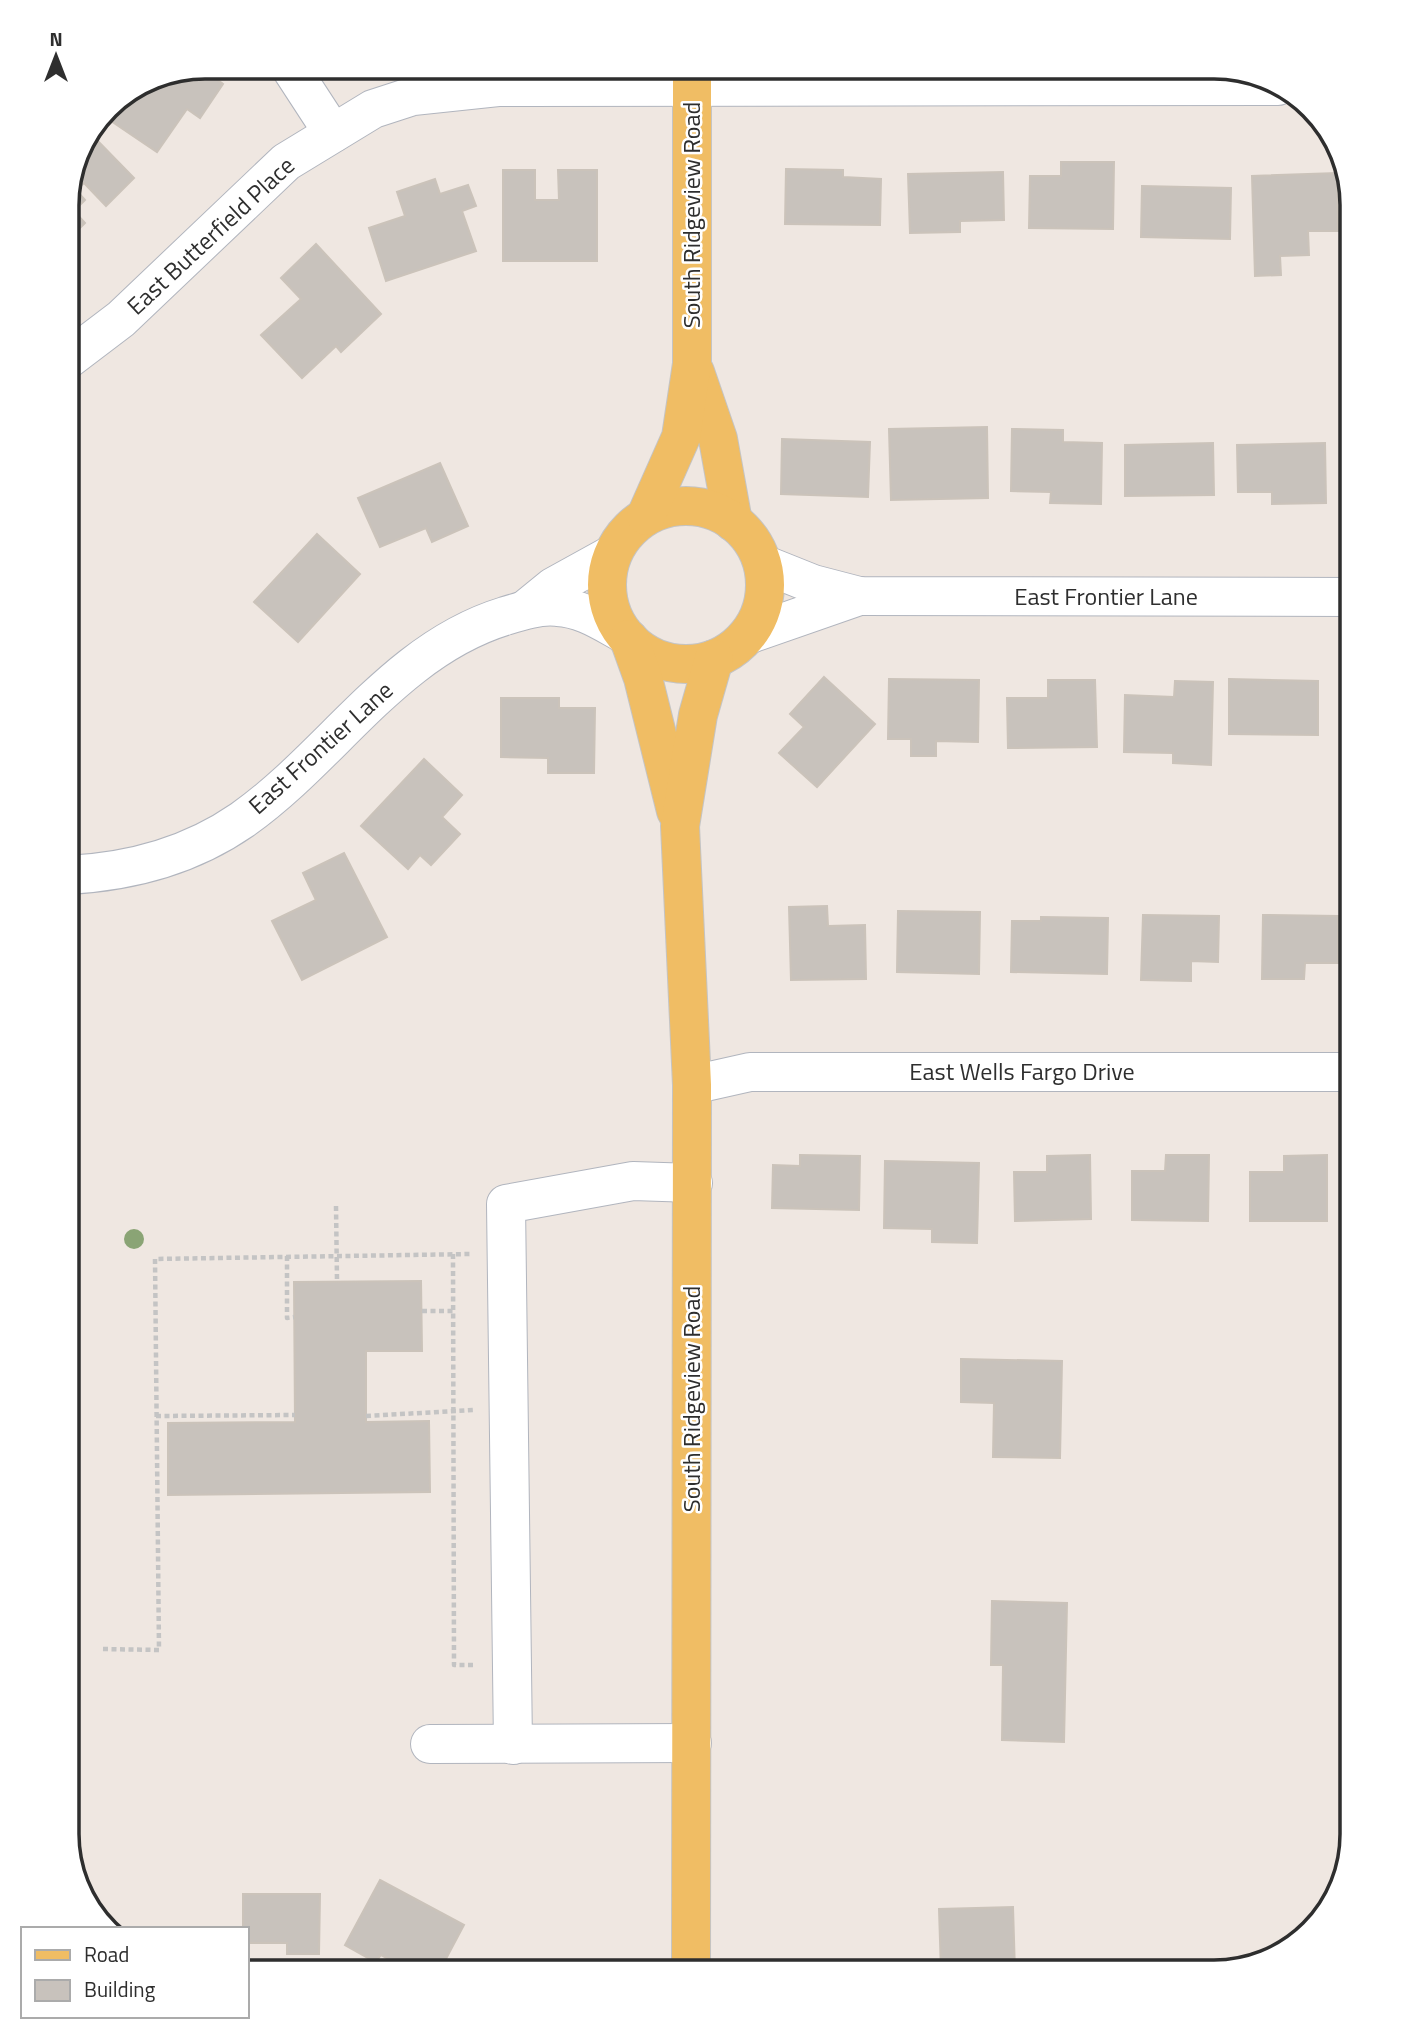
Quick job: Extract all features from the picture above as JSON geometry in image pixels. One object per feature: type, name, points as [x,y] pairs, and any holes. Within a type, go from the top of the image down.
[{"type":"main road","name":"South Ridgeview Road","points":[[692,79],[692,364]]},
{"type":"main road","points":[[646,516],[681,437],[692,364]]},
{"type":"main road","points":[[692,364],[718,439],[733,522]]},
{"type":"main road","points":[[625,635],[640,650],[663,661],[689,664],[715,659],[750,634],[764,603],[763,564],[744,530],[723,514],[698,506],[671,507],[646,516],[626,533],[611,555],[606,581],[609,608],[625,635],[643,678],[680,826]]},
{"type":"main road","points":[[680,826],[698,715],[715,659]]},
{"type":"main road","name":"South Ridgeview Road","points":[[680,826],[692,1085],[693,1183],[691,1960]]},
{"type":"street","points":[[298,79],[333,133]]},
{"type":"street","name":"East Butterfield Place","points":[[79,351],[121,319],[286,162],[373,109],[414,96],[498,87],[639,79]]},
{"type":"street","name":"East Butterfield Place","points":[[868,79],[1256,86]]},
{"type":"street","points":[[526,609],[553,587],[611,555]]},
{"type":"street","points":[[763,564],[813,584],[859,596]]},
{"type":"street","points":[[750,634],[859,596]]},
{"type":"street","name":"East Frontier Lane","points":[[859,596],[1340,597]]},
{"type":"street","points":[[526,609],[556,606],[585,612],[625,635]]},
{"type":"street","name":"East Frontier Lane","points":[[79,875],[96,874],[160,860],[190,848],[241,820],[279,790],[409,667],[459,635],[526,609]]},
{"type":"street","name":"East Wells Fargo Drive","points":[[692,1085],[750,1072],[1340,1072]]},
{"type":"street","points":[[513,1745],[506,1204],[633,1181],[693,1183]]},
{"type":"street","points":[[430,1744],[692,1743]]},
{"type":"path","points":[[336,1206],[337,1282]]},
{"type":"path","points":[[453,1254],[454,1665],[512,1665]]},
{"type":"path","points":[[103,1649],[159,1650],[155,1259],[484,1254],[506,1262]]},
{"type":"path","points":[[287,1256],[286,1318],[294,1317]]},
{"type":"path","points":[[422,1311],[453,1311]]},
{"type":"path","points":[[366,1416],[453,1410],[509,1410]]},
{"type":"path","points":[[156,1416],[295,1415]]},
{"type":"building","points":[[205,79],[217,79],[223,84],[200,118],[187,109],[157,152],[111,121],[128,105],[164,85]]},
{"type":"building","points":[[97,140],[134,178],[106,206],[84,183],[80,186],[88,157]]},
{"type":"building","points":[[1061,162],[1114,162],[1113,229],[1029,228],[1030,176],[1061,176]]},
{"type":"building","points":[[786,169],[843,170],[843,177],[881,179],[880,225],[785,224]]},
{"type":"building","points":[[503,170],[535,170],[535,200],[559,200],[558,170],[597,170],[597,261],[503,261]]},
{"type":"building","points":[[1003,172],[1004,220],[960,221],[960,232],[910,233],[908,174]]},
{"type":"building","points":[[1336,173],[1338,231],[1308,231],[1309,255],[1280,256],[1281,275],[1255,276],[1252,176]]},
{"type":"building","points":[[435,179],[440,194],[468,185],[476,206],[462,211],[476,251],[386,281],[369,228],[405,216],[397,192]]},
{"type":"building","points":[[1142,186],[1231,188],[1230,239],[1141,237]]},
{"type":"building","points":[[79,194],[85,200],[79,206]]},
{"type":"building","points":[[79,216],[85,223],[79,229]]},
{"type":"building","points":[[316,244],[381,314],[341,352],[336,346],[302,378],[261,335],[301,299],[281,278]]},
{"type":"building","points":[[987,427],[988,498],[891,500],[889,429]]},
{"type":"building","points":[[1012,429],[1063,430],[1063,442],[1102,443],[1101,504],[1050,503],[1051,492],[1011,491]]},
{"type":"building","points":[[782,439],[870,442],[868,497],[781,494]]},
{"type":"building","points":[[1213,443],[1214,495],[1125,496],[1125,445]]},
{"type":"building","points":[[1325,443],[1326,503],[1272,504],[1272,492],[1238,492],[1237,445]]},
{"type":"building","points":[[440,463],[468,526],[432,542],[426,528],[380,547],[358,498]]},
{"type":"building","points":[[317,534],[360,574],[298,642],[254,602]]},
{"type":"building","points":[[824,677],[875,724],[817,787],[779,753],[804,727],[790,714]]},
{"type":"building","points":[[889,679],[979,680],[978,742],[936,741],[936,756],[911,756],[911,739],[888,739]]},
{"type":"building","points":[[1229,679],[1318,681],[1318,735],[1229,734]]},
{"type":"building","points":[[1048,680],[1095,680],[1097,747],[1008,748],[1007,698],[1048,698]]},
{"type":"building","points":[[1175,681],[1213,682],[1211,765],[1173,763],[1173,753],[1124,752],[1125,695],[1174,697]]},
{"type":"building","points":[[501,698],[559,698],[559,708],[595,708],[594,773],[548,773],[548,758],[501,757]]},
{"type":"building","points":[[424,759],[462,795],[442,817],[460,834],[431,865],[420,855],[408,869],[361,826]]},
{"type":"building","points":[[344,853],[387,937],[302,980],[272,921],[316,900],[303,873]]},
{"type":"building","points":[[827,906],[828,926],[865,925],[866,979],[791,980],[789,907]]},
{"type":"building","points":[[898,911],[980,912],[979,974],[897,972]]},
{"type":"building","points":[[1143,915],[1219,916],[1218,962],[1191,961],[1191,981],[1141,980]]},
{"type":"building","points":[[1263,915],[1338,916],[1338,963],[1305,963],[1304,979],[1262,979]]},
{"type":"building","points":[[1041,917],[1108,918],[1107,974],[1011,972],[1012,921],[1041,921]]},
{"type":"building","points":[[800,1155],[860,1156],[859,1210],[772,1208],[773,1165],[800,1166]]},
{"type":"building","points":[[1090,1155],[1091,1219],[1015,1221],[1014,1172],[1047,1172],[1047,1156]]},
{"type":"building","points":[[1166,1155],[1209,1155],[1208,1221],[1132,1220],[1132,1171],[1165,1171]]},
{"type":"building","points":[[1327,1155],[1327,1221],[1250,1221],[1250,1172],[1284,1172],[1284,1156]]},
{"type":"building","points":[[885,1161],[979,1163],[977,1243],[932,1242],[932,1229],[884,1228]]},
{"type":"building","points":[[421,1281],[422,1351],[366,1351],[366,1422],[429,1421],[430,1492],[168,1495],[168,1423],[295,1422],[294,1282]]},
{"type":"building","points":[[961,1359],[1062,1361],[1060,1458],[993,1457],[994,1403],[961,1402]]},
{"type":"building","points":[[992,1601],[1067,1603],[1064,1742],[1002,1740],[1003,1665],[991,1665]]},
{"type":"building","points":[[380,1880],[464,1925],[445,1960],[391,1960],[381,1955],[377,1960],[371,1960],[345,1945]]},
{"type":"building","points":[[243,1894],[320,1894],[319,1954],[287,1954],[287,1943],[248,1943],[248,1927],[243,1927]]},
{"type":"building","points":[[1013,1907],[1015,1960],[941,1960],[939,1909]]}]
